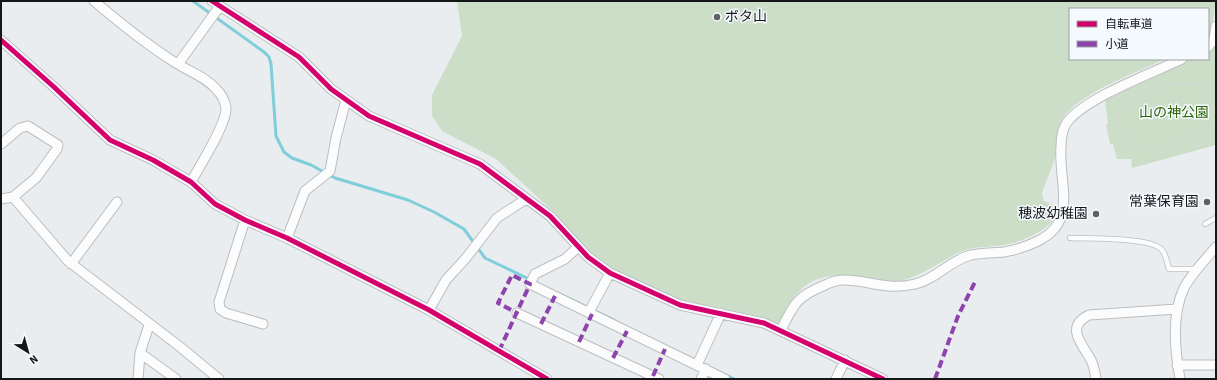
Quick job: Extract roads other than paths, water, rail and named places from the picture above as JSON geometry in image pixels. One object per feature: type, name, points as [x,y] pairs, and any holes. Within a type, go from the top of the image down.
[{"type":"street","points":[[94,1],[139,37],[178,64],[202,77],[217,89],[224,100],[226,110],[223,122],[191,182]]},
{"type":"street","points":[[178,64],[215,9],[299,57],[331,89],[370,116],[480,164],[550,216],[588,258],[610,273],[680,305],[764,323],[883,379]]},
{"type":"street","points":[[1209,46],[1214,39],[1216,26]]},
{"type":"street","points":[[1,40],[110,140],[153,160],[191,182],[215,204],[245,220],[287,238],[429,310],[534,376],[547,379]]},
{"type":"street","points":[[781,330],[797,301],[807,291],[832,282],[843,280],[895,288],[916,284],[930,278],[944,267],[970,255],[1006,252],[1029,245],[1049,235],[1056,229],[1061,220],[1064,206],[1060,156],[1061,136],[1067,122],[1083,108],[1119,88],[1180,60]]},
{"type":"street","points":[[287,238],[305,191],[327,174],[346,100]]},
{"type":"street","points":[[1,144],[20,128],[28,126],[58,145],[57,149],[36,178],[13,196],[1,199]]},
{"type":"street","points":[[13,196],[71,264],[149,325],[179,346],[216,378]]},
{"type":"street","points":[[429,310],[446,280],[497,218],[526,198]]},
{"type":"street","points":[[71,264],[117,202]]},
{"type":"street","points":[[245,220],[219,302],[220,309],[226,313],[263,324]]},
{"type":"street","points":[[578,246],[564,259],[535,274],[532,280],[698,362],[706,369],[726,379]]},
{"type":"street","points":[[1180,379],[1177,365],[1177,309],[1184,290],[1198,269],[1216,247]]},
{"type":"street","points":[[591,309],[610,273]]},
{"type":"street","points":[[1096,379],[1092,361],[1079,343],[1076,330],[1081,320],[1089,315],[1177,309]]},
{"type":"street","points":[[517,313],[659,379]]},
{"type":"street","points":[[698,362],[721,313]]},
{"type":"street","points":[[138,379],[140,353],[149,325]]},
{"type":"street","points":[[140,353],[176,379]]},
{"type":"street","points":[[836,379],[845,360]]},
{"type":"street","points":[[1177,365],[1216,364]]},
{"type":"street","points":[[701,379],[706,369]]},
{"type":"lane","points":[[1205,224],[1216,218]]},
{"type":"lane","points":[[1070,238],[1132,240],[1156,244],[1163,250],[1169,269],[1198,269]]},
{"type":"waterway","points":[[193,1],[269,57],[271,64],[276,136],[284,152],[292,158],[311,165],[335,178],[408,200],[434,212],[464,229],[485,258],[531,280]]},
{"type":"waterway","points":[[558,293],[614,320]]},
{"type":"waterway","points":[[726,375],[734,379]]},
{"type":"place","name":"ボタ山","points":[[717,17]]},
{"type":"place","name":"常葉保育園","points":[[1207,202]]},
{"type":"place","name":"穂波幼稚園","points":[[1096,214]]},
{"type":"park label","name":"山の神公園","points":[[1174,113]]}]
